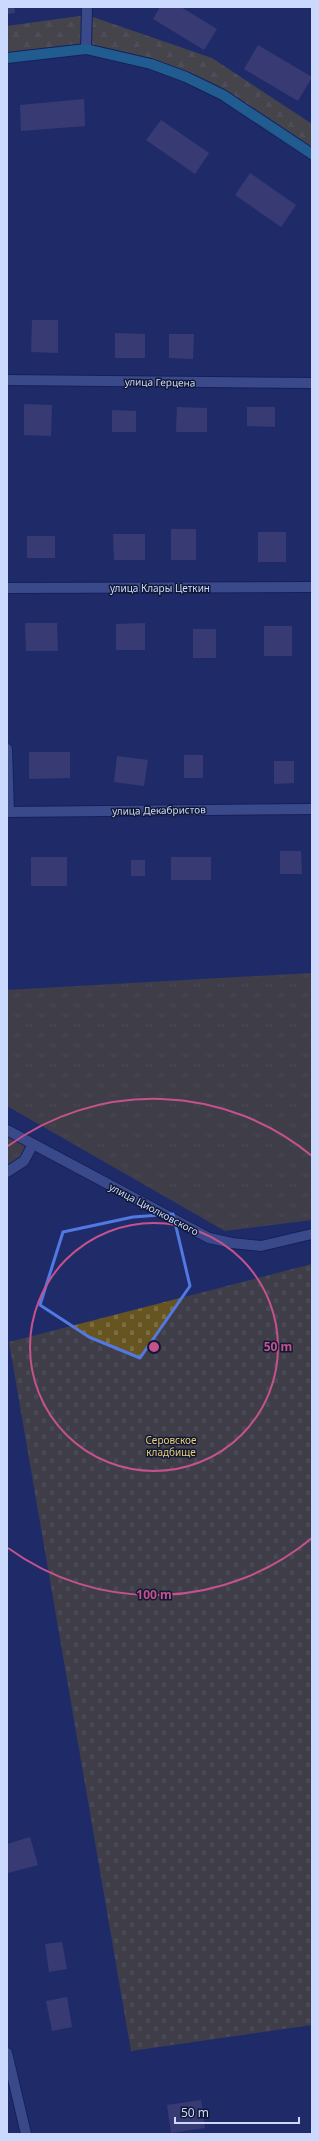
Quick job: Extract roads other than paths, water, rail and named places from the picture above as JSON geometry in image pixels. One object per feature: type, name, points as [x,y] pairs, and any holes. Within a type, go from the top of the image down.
[{"type":"main road","points":[[7,58],[86,49],[151,64],[186,77],[223,95],[312,154]]},
{"type":"street","points":[[86,7],[86,49]]},
{"type":"street","name":"улица Герцена","points":[[7,380],[312,383]]},
{"type":"street","name":"улица Клары Цеткин","points":[[7,588],[312,588]]},
{"type":"street","points":[[7,749],[8,812]]},
{"type":"street","name":"улица Декабристов","points":[[8,812],[312,809]]},
{"type":"street","name":"улица Циолковского","points":[[7,1130],[209,1238],[232,1243],[261,1246],[312,1234]]},
{"type":"street","points":[[7,1172],[24,1162],[33,1144]]},
{"type":"street","points":[[7,2053],[26,2134]]},
{"type":"park label","name":"Серовское кладбище","points":[[171,1446]]}]
